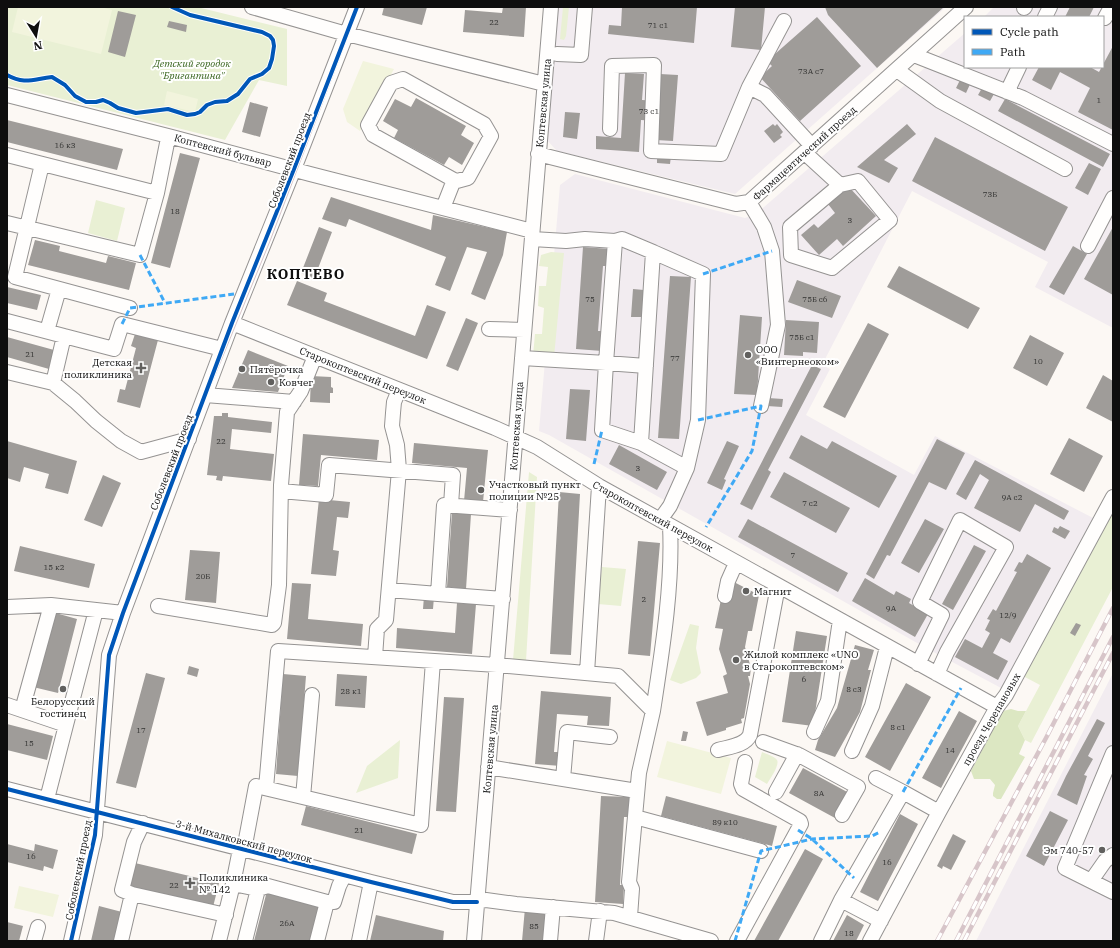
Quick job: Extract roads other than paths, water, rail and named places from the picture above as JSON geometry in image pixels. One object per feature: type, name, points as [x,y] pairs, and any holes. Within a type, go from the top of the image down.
[{"type":"street","points":[[252,7],[294,13],[346,33],[544,84]]},
{"type":"street","name":"Соболевский проезд","points":[[71,941],[95,835],[98,812],[109,655],[123,613],[222,349],[357,7]]},
{"type":"street","name":"Коптевская улица","points":[[474,941],[551,7]]},
{"type":"street","points":[[557,54],[581,55],[585,7]]},
{"type":"street","name":"Фармацевтический проезд","points":[[538,154],[736,204],[749,202],[966,7]]},
{"type":"street","points":[[1046,16],[1050,7]]},
{"type":"street","points":[[610,129],[612,66],[654,65],[651,151],[721,154],[749,87],[784,21]]},
{"type":"street","points":[[914,55],[1024,98],[1113,144]]},
{"type":"street","points":[[1006,92],[1018,68]]},
{"type":"street","points":[[897,70],[940,101],[1065,169]]},
{"type":"street","points":[[403,79],[484,124],[491,136],[468,178],[457,181],[454,180],[373,135],[368,125],[391,83],[403,79]]},
{"type":"street","points":[[749,87],[765,95],[808,149],[840,185]]},
{"type":"street","name":"Коптевский бульвар","points":[[7,95],[172,136],[443,208],[532,235],[566,241],[585,239],[615,241],[622,239],[703,274],[698,420],[687,468]]},
{"type":"street","points":[[7,223],[140,255],[157,193],[168,143],[172,136]]},
{"type":"street","points":[[7,155],[157,193]]},
{"type":"street","points":[[42,164],[27,228],[11,276],[130,308]]},
{"type":"street","points":[[443,208],[454,180]]},
{"type":"street","points":[[772,251],[791,255],[832,268],[890,220],[858,181],[840,185],[790,227],[791,255]]},
{"type":"street","points":[[1088,246],[1113,198]]},
{"type":"street","points":[[749,202],[764,227],[772,251],[778,325],[760,406]]},
{"type":"street","points":[[615,241],[602,430],[641,443],[687,468],[670,506],[665,523],[670,539],[668,592],[653,711],[639,773],[629,882],[632,889],[630,917]]},
{"type":"street","points":[[641,443],[653,252]]},
{"type":"street","points":[[46,331],[59,289]]},
{"type":"street","points":[[7,321],[114,349],[122,324],[222,349]]},
{"type":"street","name":"Старокоптевский переулок","points":[[232,323],[537,447],[599,486],[997,707]]},
{"type":"street","points":[[490,329],[524,330]]},
{"type":"street","points":[[53,384],[64,336]]},
{"type":"street","points":[[158,606],[272,625],[274,623],[279,585],[281,491],[287,412],[301,391],[315,356]]},
{"type":"street","points":[[522,358],[646,366]]},
{"type":"street","points":[[7,372],[53,384],[121,441],[141,452],[189,439]]},
{"type":"street","points":[[375,657],[377,629],[386,620],[389,590],[399,470],[397,445],[392,426],[392,413],[394,402],[399,390]]},
{"type":"street","points":[[205,395],[294,402]]},
{"type":"street","points":[[281,491],[326,495],[329,465],[399,470],[453,475],[451,505]]},
{"type":"street","points":[[587,673],[599,486]]},
{"type":"street","name":"проезд Черепановых","points":[[870,941],[939,812],[997,707],[1006,695],[1113,497]]},
{"type":"street","points":[[438,594],[444,505],[510,510]]},
{"type":"street","points":[[918,664],[942,615],[920,602],[960,520],[1006,547],[947,652],[937,674]]},
{"type":"street","points":[[725,596],[728,581],[736,562]]},
{"type":"street","points":[[718,750],[744,742],[750,735],[778,586]]},
{"type":"street","points":[[389,590],[503,599]]},
{"type":"street","points":[[7,607],[51,605],[123,613]]},
{"type":"street","points":[[22,710],[51,605]]},
{"type":"street","points":[[47,799],[96,610]]},
{"type":"street","points":[[814,732],[828,701],[840,620]]},
{"type":"street","points":[[852,751],[872,706],[887,647]]},
{"type":"street","points":[[266,788],[278,650],[496,665],[618,676],[653,711]]},
{"type":"street","points":[[219,941],[234,884],[256,786],[421,826],[433,661]]},
{"type":"street","points":[[303,797],[312,695]]},
{"type":"street","points":[[7,705],[66,725]]},
{"type":"street","points":[[563,779],[567,732],[610,737]]},
{"type":"street","points":[[763,742],[797,754],[858,788]]},
{"type":"street","points":[[1113,753],[1065,868],[1113,892]]},
{"type":"street","points":[[776,792],[797,754]]},
{"type":"street","points":[[737,941],[801,824],[800,821],[742,788],[741,784],[745,762]]},
{"type":"street","points":[[488,767],[637,791]]},
{"type":"street","points":[[842,815],[858,788],[864,784],[879,779],[939,812]]},
{"type":"street","name":"3-й Михалковский переулок","points":[[7,789],[344,876],[453,902],[477,902],[486,900],[600,911],[630,917],[711,941]]},
{"type":"street","points":[[821,941],[841,900],[903,792]]},
{"type":"street","points":[[635,817],[761,851]]},
{"type":"street","points":[[143,823],[134,842],[122,890],[132,894],[226,915]]},
{"type":"street","points":[[1091,881],[1105,861],[1113,855]]},
{"type":"street","points":[[234,884],[258,890],[268,886],[327,902],[334,902],[344,876]]},
{"type":"street","points":[[359,941],[371,882]]},
{"type":"street","points":[[245,941],[258,890]]},
{"type":"street","points":[[121,941],[132,894]]},
{"type":"street","points":[[841,900],[881,921]]},
{"type":"street","points":[[317,941],[327,902]]},
{"type":"street","points":[[550,941],[553,907]]},
{"type":"street","points":[[596,941],[600,911]]},
{"type":"street","points":[[34,941],[38,927]]},
{"type":"tram line","points":[[73,941],[95,844],[99,812],[108,669],[113,644],[207,395],[270,241],[359,7]]},
{"type":"tram line","points":[[242,293],[285,187]]},
{"type":"railway","points":[[937,941],[1046,738],[1113,608]]},
{"type":"railway","points":[[956,941],[1113,637]]},
{"type":"railway","points":[[964,941],[1113,653]]},
{"type":"place","name":"ООО «Винтернеоком»","points":[[748,355]]},
{"type":"place","name":"Детская поликлиника","points":[[141,368]]},
{"type":"place","name":"Пятёрочка","points":[[242,369]]},
{"type":"place","name":"Ковчег","points":[[271,382]]},
{"type":"place","name":"Участковый пункт полиции №25","points":[[481,490]]},
{"type":"place","name":"Магнит","points":[[746,591]]},
{"type":"place","name":"Жилой комплекс «UNO в Старокоптевском»","points":[[736,660]]},
{"type":"place","name":"Белорусский гостинец","points":[[63,689]]},
{"type":"place","name":"Эм 740-57","points":[[1102,850]]},
{"type":"place","name":"Поликлиника № 142","points":[[190,883]]},
{"type":"district","name":"КОПТЕВО","points":[[306,274]]},
{"type":"park label","name":"Детский городок \"Бригантина\"","points":[[192,68]]}]
